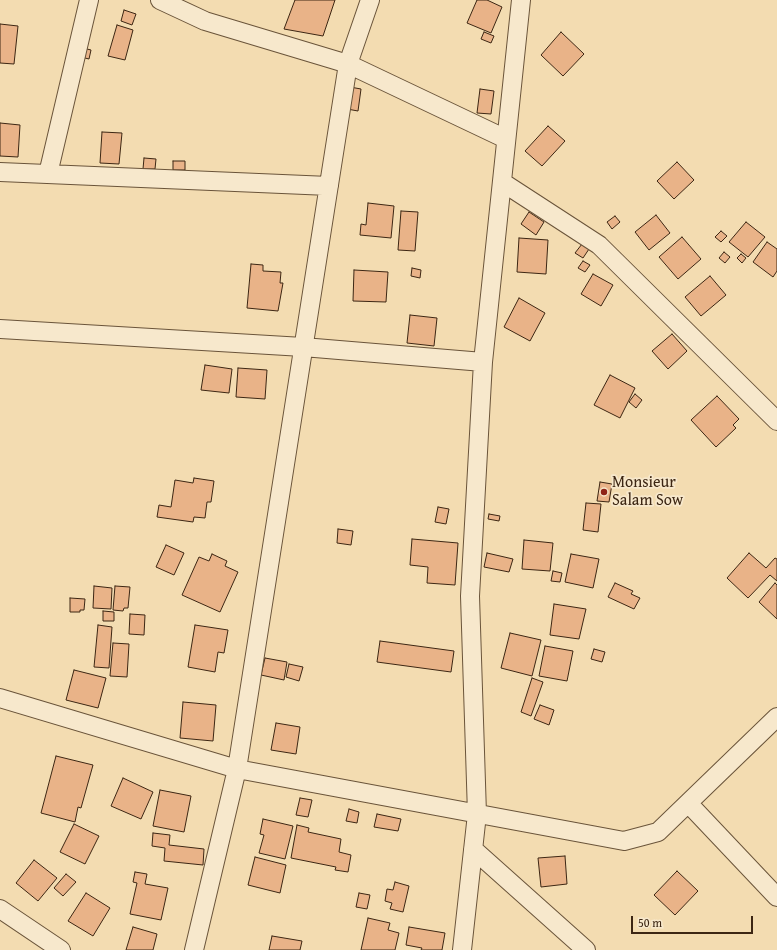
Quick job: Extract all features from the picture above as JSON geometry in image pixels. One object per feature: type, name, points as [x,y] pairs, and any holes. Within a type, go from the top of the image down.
[{"type":"street","points":[[48,174],[89,0]]},
{"type":"street","points":[[160,0],[205,21],[348,64],[506,139]]},
{"type":"street","points":[[194,950],[237,769],[348,64],[370,0]]},
{"type":"street","points":[[462,950],[476,814],[470,596],[483,362],[521,0]]},
{"type":"street","points":[[0,172],[328,186]]},
{"type":"street","points":[[502,182],[599,245],[777,422]]},
{"type":"street","points":[[0,329],[303,347],[483,362]]},
{"type":"street","points":[[0,698],[237,769],[624,841],[658,832],[777,717]]},
{"type":"street","points":[[688,803],[777,897]]},
{"type":"street","points":[[473,849],[586,950]]},
{"type":"street","points":[[0,909],[61,950]]},
{"type":"building","points":[[295,0],[335,0],[323,36],[284,29]]},
{"type":"building","points":[[477,0],[487,0],[502,7],[491,33],[467,23]]},
{"type":"building","points":[[124,10],[136,14],[132,25],[121,21]]},
{"type":"building","points":[[0,24],[18,26],[14,64],[0,63]]},
{"type":"building","points":[[117,25],[133,30],[125,60],[108,56]]},
{"type":"building","points":[[484,32],[494,36],[491,43],[481,39]]},
{"type":"building","points":[[561,32],[584,54],[563,76],[541,55]]},
{"type":"building","points":[[83,48],[91,50],[89,59],[81,57]]},
{"type":"building","points":[[350,87],[361,89],[358,111],[347,109]]},
{"type":"building","points":[[480,89],[494,91],[491,114],[477,113]]},
{"type":"building","points":[[0,123],[20,125],[18,157],[0,156]]},
{"type":"building","points":[[548,126],[565,141],[542,166],[525,151]]},
{"type":"building","points":[[102,132],[122,133],[119,164],[100,163]]},
{"type":"building","points":[[144,158],[156,159],[155,169],[143,169]]},
{"type":"building","points":[[173,161],[185,161],[185,170],[173,170]]},
{"type":"building","points":[[677,162],[694,180],[674,199],[657,181]]},
{"type":"building","points":[[368,203],[394,206],[391,238],[360,235],[361,224],[366,225]]},
{"type":"building","points":[[401,211],[418,212],[415,251],[398,250]]},
{"type":"building","points":[[529,212],[544,222],[536,235],[521,224]]},
{"type":"building","points":[[656,215],[670,233],[649,250],[635,232]]},
{"type":"building","points":[[615,216],[620,222],[612,229],[607,222]]},
{"type":"building","points":[[746,222],[765,237],[748,257],[729,242]]},
{"type":"building","points":[[721,231],[727,236],[721,242],[715,237]]},
{"type":"building","points":[[682,237],[701,259],[678,279],[659,257]]},
{"type":"building","points":[[519,238],[548,240],[546,274],[517,272]]},
{"type":"building","points":[[767,242],[777,249],[777,271],[773,277],[753,262]]},
{"type":"building","points":[[582,244],[589,249],[583,258],[575,253]]},
{"type":"building","points":[[724,252],[730,257],[725,263],[719,258]]},
{"type":"building","points":[[741,254],[746,258],[742,263],[737,258]]},
{"type":"building","points":[[583,261],[590,265],[585,272],[578,268]]},
{"type":"building","points":[[251,264],[263,265],[263,271],[281,272],[280,283],[283,283],[278,311],[247,308]]},
{"type":"building","points":[[412,268],[421,270],[420,278],[411,276]]},
{"type":"building","points":[[354,270],[388,272],[386,302],[353,301]]},
{"type":"building","points":[[593,274],[613,285],[601,306],[581,294]]},
{"type":"building","points":[[710,276],[726,295],[701,316],[685,297]]},
{"type":"building","points":[[519,298],[545,313],[530,341],[504,327]]},
{"type":"building","points":[[410,315],[437,318],[434,346],[407,343]]},
{"type":"building","points":[[672,334],[687,351],[668,369],[652,351]]},
{"type":"building","points":[[205,365],[232,369],[229,393],[201,390]]},
{"type":"building","points":[[238,368],[267,370],[265,399],[236,397]]},
{"type":"building","points":[[610,375],[635,388],[620,418],[594,405]]},
{"type":"building","points":[[635,394],[642,400],[636,408],[629,402]]},
{"type":"building","points":[[717,396],[739,419],[733,425],[736,428],[716,447],[691,420]]},
{"type":"building","points":[[194,478],[214,481],[211,502],[207,502],[205,518],[194,517],[193,522],[157,517],[159,505],[171,507],[175,480],[193,483]]},
{"type":"building","name":"Monsieur Salam Sow","points":[[600,482],[612,484],[609,502],[597,501]]},
{"type":"building","points":[[586,503],[601,504],[598,532],[583,530]]},
{"type":"building","points":[[438,507],[449,509],[446,524],[435,522]]},
{"type":"building","points":[[489,514],[500,516],[499,521],[488,519]]},
{"type":"building","points":[[338,529],[353,531],[351,545],[337,543]]},
{"type":"building","points":[[412,539],[458,543],[455,585],[427,583],[428,567],[410,565]]},
{"type":"building","points":[[524,540],[553,543],[550,571],[522,569]]},
{"type":"building","points":[[166,545],[184,553],[174,575],[156,567]]},
{"type":"building","points":[[487,553],[513,559],[509,572],[484,567]]},
{"type":"building","points":[[749,553],[766,568],[775,558],[777,559],[777,581],[770,575],[748,598],[727,578]]},
{"type":"building","points":[[212,554],[227,561],[225,566],[238,572],[220,612],[182,595],[199,557],[209,561]]},
{"type":"building","points":[[571,554],[599,559],[593,588],[565,582]]},
{"type":"building","points":[[553,571],[562,573],[560,582],[551,581]]},
{"type":"building","points":[[615,583],[633,591],[631,594],[640,598],[634,609],[608,597]]},
{"type":"building","points":[[775,583],[777,585],[777,619],[759,602]]},
{"type":"building","points":[[94,586],[112,588],[111,609],[93,608]]},
{"type":"building","points":[[115,586],[130,587],[128,608],[124,608],[123,611],[113,610]]},
{"type":"building","points":[[70,598],[85,599],[84,610],[80,610],[80,612],[70,612]]},
{"type":"building","points":[[554,604],[586,609],[579,639],[550,635]]},
{"type":"building","points":[[103,611],[114,612],[114,621],[103,621]]},
{"type":"building","points":[[130,614],[145,615],[144,635],[129,634]]},
{"type":"building","points":[[98,625],[112,627],[109,668],[94,667]]},
{"type":"building","points":[[195,625],[228,630],[224,653],[218,652],[215,672],[188,667]]},
{"type":"building","points":[[510,633],[541,640],[532,676],[501,668]]},
{"type":"building","points":[[380,641],[454,651],[451,672],[377,662]]},
{"type":"building","points":[[113,643],[129,644],[127,677],[110,676]]},
{"type":"building","points":[[545,646],[573,651],[567,681],[539,676]]},
{"type":"building","points":[[594,649],[605,652],[602,662],[591,659]]},
{"type":"building","points":[[265,658],[287,662],[284,680],[261,675]]},
{"type":"building","points":[[289,664],[303,667],[299,681],[286,677]]},
{"type":"building","points":[[74,670],[106,678],[98,708],[66,700]]},
{"type":"building","points":[[532,678],[543,682],[531,716],[521,712]]},
{"type":"building","points":[[183,702],[216,705],[213,741],[180,738]]},
{"type":"building","points":[[540,705],[554,710],[549,725],[534,719]]},
{"type":"building","points":[[276,723],[300,727],[296,754],[271,750]]},
{"type":"building","points":[[56,756],[93,765],[81,808],[78,807],[75,822],[41,813]]},
{"type":"building","points":[[123,778],[153,792],[141,819],[111,806]]},
{"type":"building","points":[[160,790],[191,796],[184,832],[153,826]]},
{"type":"building","points":[[300,798],[312,800],[308,817],[296,815]]},
{"type":"building","points":[[349,809],[359,812],[357,823],[346,821]]},
{"type":"building","points":[[377,814],[401,819],[398,831],[374,827]]},
{"type":"building","points":[[263,819],[293,826],[285,859],[259,853],[264,835],[260,834]]},
{"type":"building","points":[[74,824],[99,836],[85,864],[60,852]]},
{"type":"building","points":[[297,825],[309,828],[308,832],[341,839],[339,852],[351,855],[348,872],[335,870],[336,867],[291,858]]},
{"type":"building","points":[[153,833],[170,835],[169,845],[204,849],[203,865],[164,861],[165,848],[152,846]]},
{"type":"building","points":[[565,856],[567,884],[541,887],[538,858]]},
{"type":"building","points":[[255,857],[286,865],[280,893],[248,885]]},
{"type":"building","points":[[34,860],[57,878],[38,901],[16,883]]},
{"type":"building","points":[[677,871],[698,891],[675,915],[654,895]]},
{"type":"building","points":[[135,872],[147,874],[145,884],[168,888],[161,920],[130,914],[137,883],[133,882]]},
{"type":"building","points":[[66,874],[76,882],[63,896],[54,888]]},
{"type":"building","points":[[395,882],[409,886],[403,912],[390,909],[392,903],[385,901],[387,889],[393,890]]},
{"type":"building","points":[[86,893],[110,908],[93,936],[68,921]]},
{"type":"building","points":[[359,893],[370,895],[367,909],[356,907]]},
{"type":"building","points":[[368,918],[390,923],[388,930],[399,933],[395,950],[361,950]]},
{"type":"building","points":[[133,927],[157,934],[153,950],[126,950]]},
{"type":"building","points":[[409,927],[445,933],[442,950],[421,950],[422,948],[406,945]]},
{"type":"building","points":[[272,936],[302,941],[300,950],[269,950]]},
{"type":"place","name":"Monsieur Salam Sow","points":[[604,492]]}]
